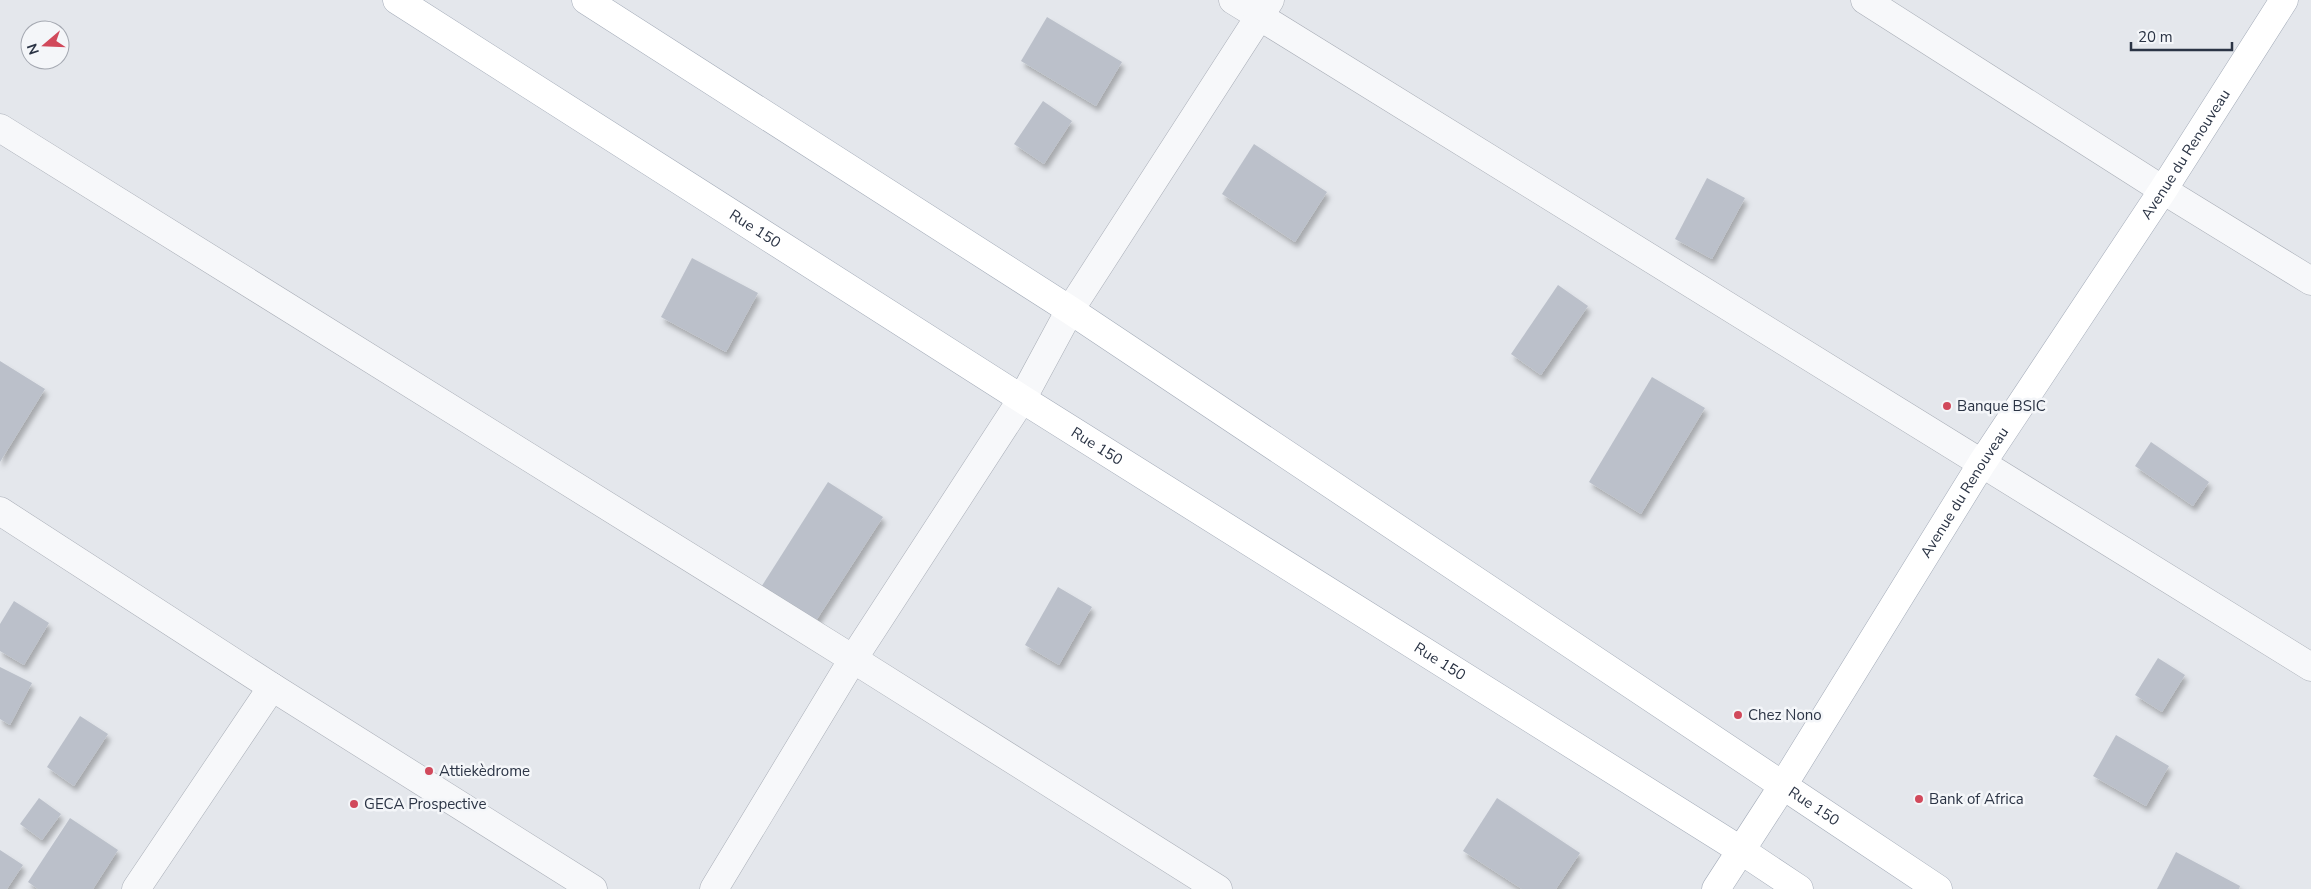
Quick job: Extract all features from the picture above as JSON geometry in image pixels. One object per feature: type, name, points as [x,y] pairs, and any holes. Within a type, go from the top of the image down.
[{"type":"main road","name":"Rue 150","points":[[398,0],[1022,399],[1742,851],[1799,889]]},
{"type":"main road","name":"Rue 150","points":[[586,0],[1070,310],[1782,787],[1938,889]]},
{"type":"main road","name":"Avenue du Renouveau","points":[[1716,889],[1742,851],[1982,464],[2163,190],[2284,0]]},
{"type":"street","points":[[1233,0],[1264,8],[1982,464],[2311,667]]},
{"type":"street","points":[[1865,0],[2163,190],[2311,281]]},
{"type":"street","points":[[714,889],[853,659],[1022,399],[1070,310],[1264,8]]},
{"type":"street","points":[[0,128],[853,659],[1218,889]]},
{"type":"street","points":[[0,511],[272,687],[594,889]]},
{"type":"street","points":[[136,889],[272,687]]},
{"type":"building","points":[[1047,17],[1122,62],[1096,106],[1021,61]]},
{"type":"building","points":[[1043,101],[1072,121],[1044,164],[1014,144]]},
{"type":"building","points":[[1254,144],[1327,192],[1295,242],[1222,194]]},
{"type":"building","points":[[1707,178],[1745,198],[1712,259],[1675,239]]},
{"type":"building","points":[[692,258],[758,293],[726,352],[661,317]]},
{"type":"building","points":[[1558,285],[1588,306],[1541,375],[1511,354]]},
{"type":"building","points":[[0,361],[45,389],[0,462]]},
{"type":"building","points":[[1652,377],[1705,408],[1641,514],[1589,482]]},
{"type":"building","points":[[2151,442],[2209,482],[2193,506],[2135,466]]},
{"type":"building","points":[[828,482],[883,517],[812,627],[758,592]]},
{"type":"building","points":[[1058,587],[1092,607],[1059,665],[1025,645]]},
{"type":"building","points":[[14,601],[49,623],[24,665],[0,651],[0,624]]},
{"type":"building","points":[[2158,658],[2185,675],[2162,712],[2135,695]]},
{"type":"building","points":[[0,667],[32,683],[10,725],[0,719]]},
{"type":"building","points":[[80,716],[108,734],[74,786],[47,767]]},
{"type":"building","points":[[2116,735],[2169,766],[2146,806],[2093,776]]},
{"type":"building","points":[[39,798],[61,814],[42,840],[20,824]]},
{"type":"building","points":[[1497,798],[1580,853],[1556,889],[1522,889],[1463,851]]},
{"type":"building","points":[[70,818],[118,850],[93,889],[38,889],[28,882]]},
{"type":"building","points":[[0,850],[23,865],[7,889],[0,889]]},
{"type":"building","points":[[2176,852],[2240,886],[2239,889],[2157,889]]},
{"type":"place","name":"Banque BSIC","points":[[1947,406]]},
{"type":"place","name":"Chez Nono","points":[[1738,715]]},
{"type":"place","name":"Attiekèdrome","points":[[429,771]]},
{"type":"place","name":"Bank of Africa","points":[[1919,799]]},
{"type":"place","name":"GECA Prospective","points":[[354,804]]}]
